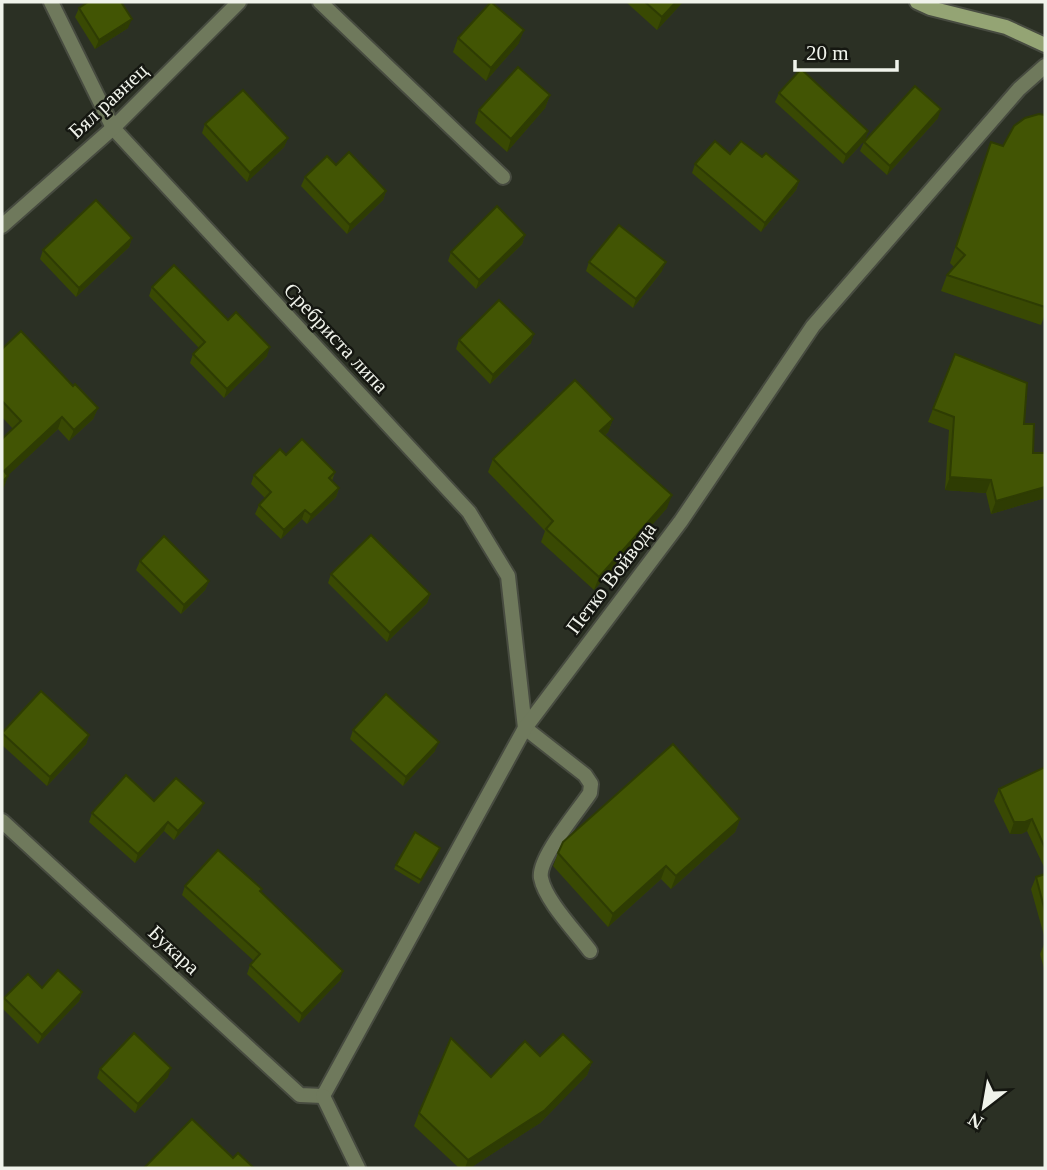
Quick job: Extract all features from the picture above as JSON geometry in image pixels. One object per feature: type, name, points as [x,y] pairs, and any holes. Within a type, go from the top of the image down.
[{"type":"main road","points":[[917,2],[930,8],[1006,27],[1045,45]]},
{"type":"street","name":"Сребриста липа","points":[[51,2],[113,128],[469,512],[508,576],[525,728]]},
{"type":"street","name":"Бял равнец","points":[[2,226],[113,128],[239,2]]},
{"type":"street","points":[[320,2],[503,177]]},
{"type":"street","name":"Петко Войвода","points":[[323,1096],[525,728],[681,521],[813,326],[1019,89],[1045,66]]},
{"type":"street","points":[[525,728],[585,775],[590,784],[590,793],[543,862],[540,875],[545,891],[590,951]]},
{"type":"street","name":"Букара","points":[[2,821],[300,1095],[323,1096]]},
{"type":"street","points":[[323,1096],[358,1168]]},
{"type":"building","points":[[88,2],[121,2],[132,19],[99,40],[79,8]]},
{"type":"building","points":[[491,2],[524,30],[491,68],[458,38]]},
{"type":"building","points":[[645,2],[676,2],[662,17]]},
{"type":"building","points":[[518,67],[550,95],[511,139],[479,110]]},
{"type":"building","points":[[801,69],[868,131],[846,155],[779,93]]},
{"type":"building","points":[[915,86],[941,109],[890,166],[864,142]]},
{"type":"building","points":[[243,90],[288,138],[250,173],[205,124]]},
{"type":"building","points":[[1045,115],[1045,307],[947,275],[965,255],[956,247],[991,142],[1003,146],[1014,126],[1025,118]]},
{"type":"building","points":[[715,141],[730,154],[741,141],[762,157],[766,153],[799,181],[765,223],[695,164]]},
{"type":"building","points":[[349,152],[386,191],[350,225],[305,177],[327,156],[336,165]]},
{"type":"building","points":[[96,200],[132,238],[79,288],[43,250]]},
{"type":"building","points":[[497,206],[525,235],[479,280],[451,252]]},
{"type":"building","points":[[619,225],[666,262],[636,299],[589,262]]},
{"type":"building","points":[[174,265],[228,320],[236,312],[270,347],[227,389],[193,354],[205,342],[152,287]]},
{"type":"building","points":[[499,300],[534,334],[493,375],[459,340]]},
{"type":"building","points":[[21,331],[73,386],[75,384],[98,408],[74,430],[62,417],[4,471],[8,476],[2,482],[2,439],[21,421],[2,401],[2,349]]},
{"type":"building","points":[[955,354],[1027,383],[1024,424],[1034,424],[1033,453],[1045,453],[1045,487],[996,501],[991,480],[950,477],[954,417],[933,409]]},
{"type":"building","points":[[575,380],[613,419],[600,431],[672,495],[599,577],[546,529],[553,521],[493,459]]},
{"type":"building","points":[[302,439],[335,472],[329,478],[339,488],[311,515],[305,510],[284,530],[259,505],[271,492],[254,475],[280,449],[286,455]]},
{"type":"building","points":[[371,535],[430,594],[390,633],[331,574]]},
{"type":"building","points":[[164,536],[209,581],[184,605],[140,561]]},
{"type":"building","points":[[41,691],[89,735],[50,777],[2,733]]},
{"type":"building","points":[[386,694],[439,742],[406,777],[353,730]]},
{"type":"building","points":[[673,744],[740,819],[676,876],[666,866],[613,914],[558,853],[563,842]]},
{"type":"building","points":[[1045,767],[1045,848],[1032,819],[1014,822],[999,789]]},
{"type":"building","points":[[126,775],[154,801],[176,778],[204,803],[178,831],[168,822],[138,854],[92,813]]},
{"type":"building","points":[[415,832],[440,848],[421,880],[396,865]]},
{"type":"building","points":[[218,850],[262,889],[260,891],[343,971],[302,1014],[250,965],[260,954],[185,886]]},
{"type":"building","points":[[1045,874],[1045,911],[1036,877]]},
{"type":"building","points":[[58,970],[82,992],[42,1035],[4,998],[28,974],[42,988]]},
{"type":"building","points":[[134,1033],[171,1068],[138,1104],[100,1069]]},
{"type":"building","points":[[563,1034],[592,1062],[545,1110],[468,1160],[419,1113],[451,1038],[491,1077],[525,1041],[540,1056]]},
{"type":"building","points":[[192,1119],[233,1158],[238,1153],[254,1168],[144,1168]]}]
